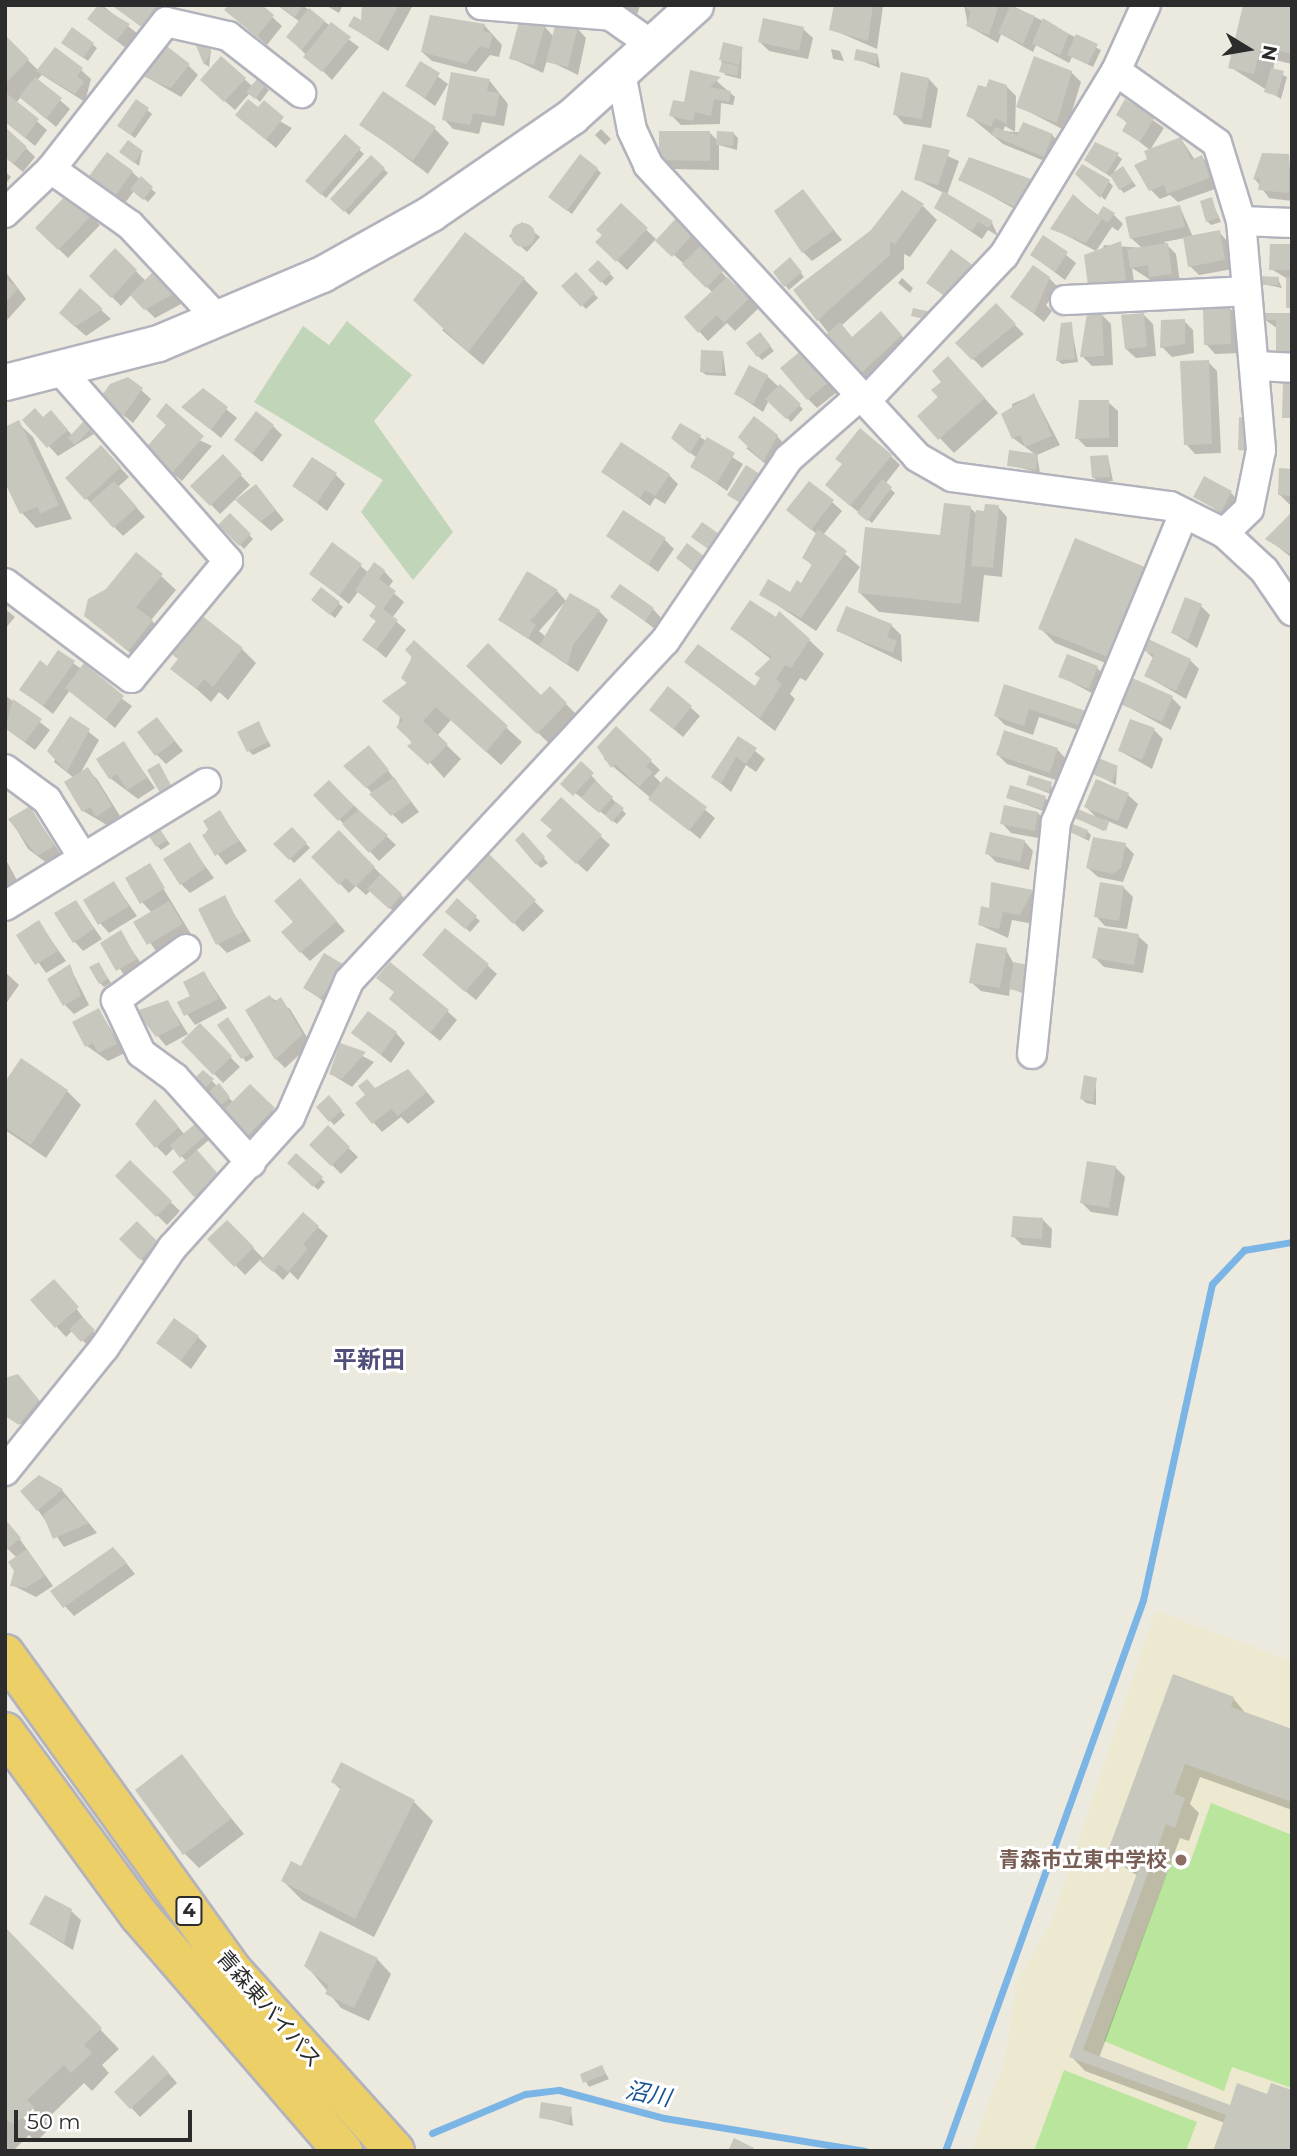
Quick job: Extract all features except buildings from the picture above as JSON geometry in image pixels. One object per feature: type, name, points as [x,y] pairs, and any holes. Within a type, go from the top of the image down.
[{"type":"highway","name":"青森東バイパス","points":[[5,1654],[231,1969],[395,2151]]},
{"type":"highway","name":"青森東バイパス","points":[[5,1732],[139,1915],[343,2151]]},
{"type":"street","points":[[481,5],[673,19]]},
{"type":"street","points":[[5,1471],[104,1348],[172,1248],[251,1164],[290,1117],[349,981],[665,641],[788,459],[863,398],[1004,254],[1115,71],[1146,5]]},
{"type":"street","points":[[5,382],[60,370],[217,318],[322,274],[431,213],[572,116],[621,73],[673,19]]},
{"type":"street","points":[[5,213],[51,169],[166,23],[228,36],[301,93]]},
{"type":"street","points":[[1115,71],[1217,143],[1241,221],[1246,291],[1257,366],[1258,483],[1249,509],[1224,533]]},
{"type":"street","points":[[621,73],[632,130],[648,165],[917,457],[952,477],[1170,506],[1224,533],[1264,570],[1292,611]]},
{"type":"street","points":[[51,169],[130,225],[217,318]]},
{"type":"street","points":[[1241,221],[1292,223]]},
{"type":"street","points":[[1065,300],[1246,291]]},
{"type":"street","points":[[1257,366],[1292,368]]},
{"type":"street","points":[[5,583],[131,678],[228,561],[60,370]]},
{"type":"street","points":[[1032,1054],[1056,822],[1184,513]]},
{"type":"street","points":[[5,769],[47,800],[82,856]]},
{"type":"street","points":[[5,906],[82,856],[206,783]]},
{"type":"street","points":[[186,949],[116,1000],[141,1053],[175,1078],[251,1164]]},
{"type":"shaded area","name":"青森市立東中学校","points":[[1156,1611],[1292,1661],[1292,2151],[971,2151],[1004,2063],[1017,1980],[1050,1925]]},
{"type":"green space","points":[[347,321],[412,375],[374,421],[453,532],[413,580],[361,512],[383,480],[254,402],[303,326],[329,345]]},
{"type":"green space","points":[[1211,1803],[1292,1835],[1292,2088],[1232,2067],[1224,2091],[1104,2041],[1174,1854],[1191,1860]]},
{"type":"green space","points":[[1064,2070],[1197,2122],[1186,2151],[1034,2151]]},
{"type":"waterway","points":[[945,2151],[1143,1600],[1212,1284],[1244,1250],[1292,1242]]},
{"type":"waterway","name":"沼川","points":[[432,2133],[525,2094],[559,2090],[664,2118],[865,2151]]},
{"type":"place","name":"青森市立東中学校","points":[[1181,1860]]},
{"type":"district","name":"平新田","points":[[369,1360]]}]
